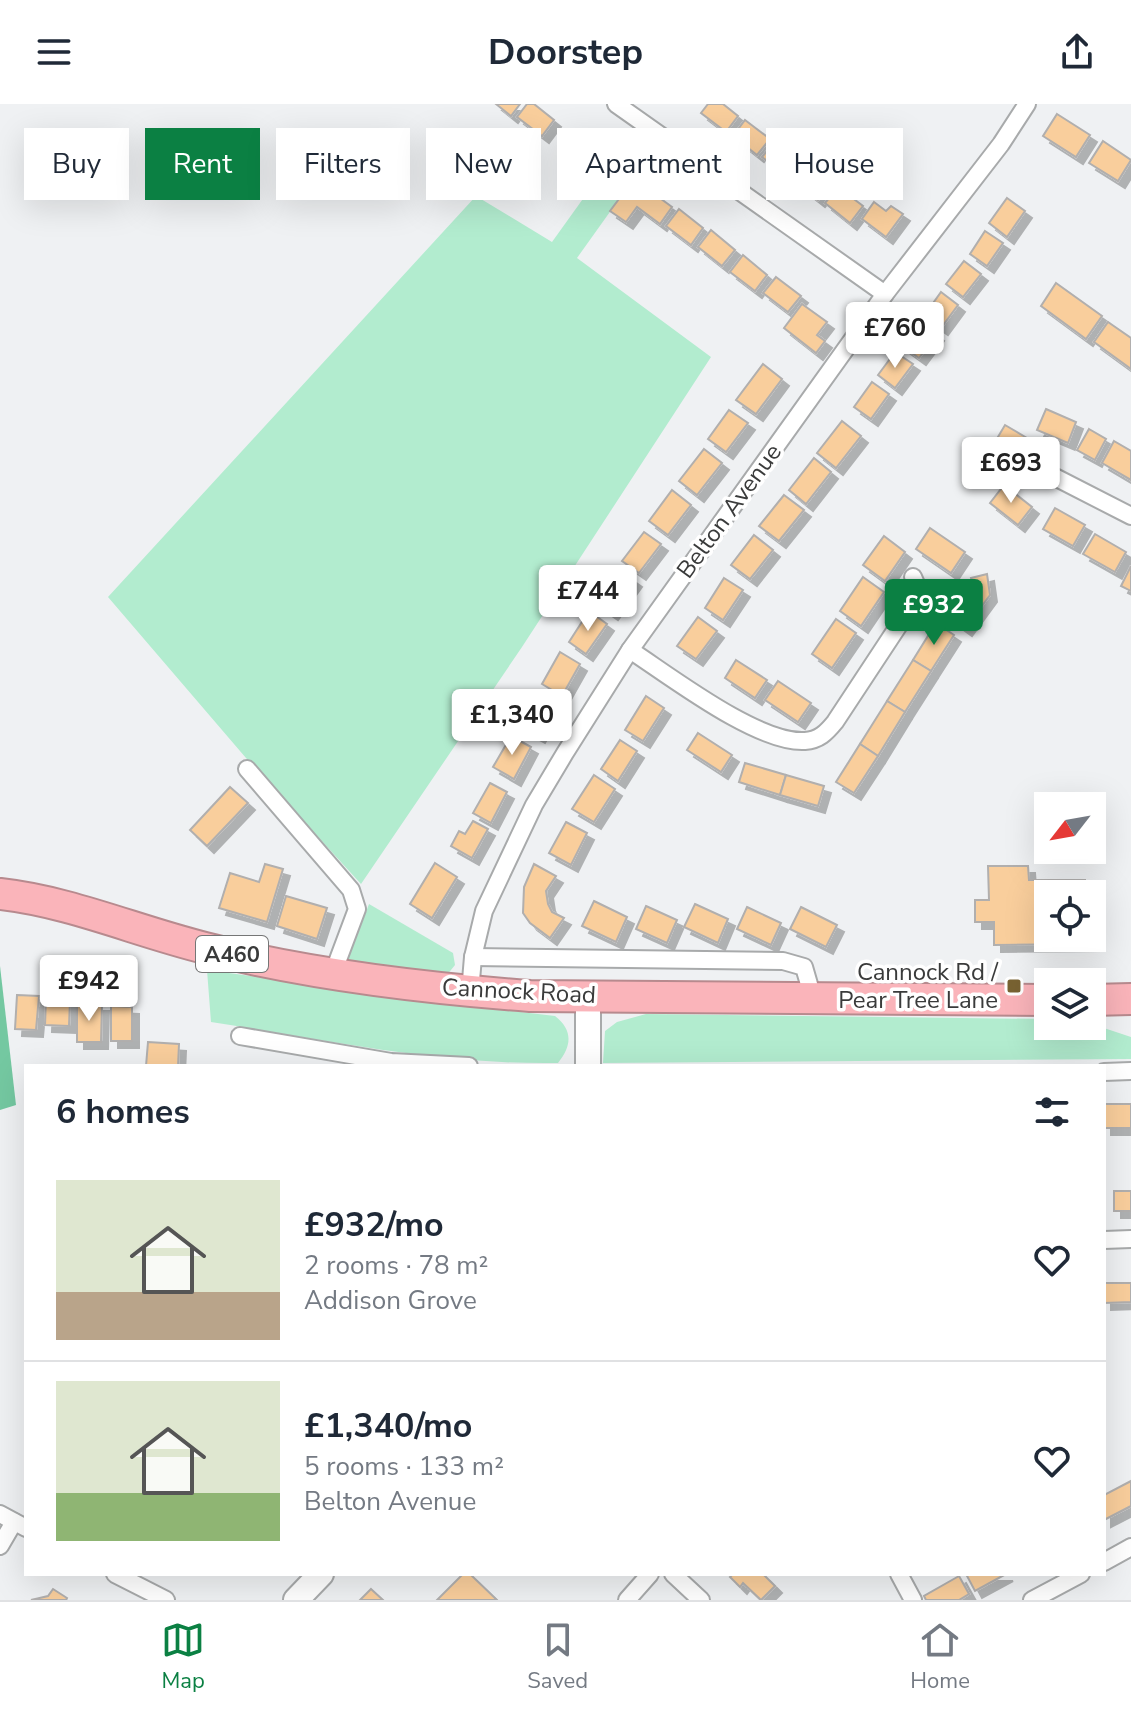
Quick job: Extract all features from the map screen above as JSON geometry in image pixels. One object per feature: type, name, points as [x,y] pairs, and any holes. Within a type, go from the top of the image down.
[{"type":"highway","name":"Cannock Road","points":[[0,894],[76,908],[155,935],[209,949],[333,973],[470,992],[530,996],[1034,1000]]},
{"type":"highway","points":[[1106,1000],[1131,999]]},
{"type":"street","points":[[616,104],[885,294]]},
{"type":"street","name":"Belton Avenue","points":[[470,992],[473,957],[484,911],[534,805],[630,650],[885,294],[1001,144],[1027,104]]},
{"type":"street","points":[[1047,473],[1131,516]]},
{"type":"street","points":[[913,577],[920,593]]},
{"type":"street","points":[[630,650],[762,731],[801,742],[814,740],[825,735],[835,722],[920,593],[938,589]]},
{"type":"street","points":[[247,769],[351,890],[357,909],[333,973]]},
{"type":"street","points":[[473,957],[783,961],[804,967],[813,998]]},
{"type":"street","points":[[588,996],[588,1064]]},
{"type":"street","points":[[240,1036],[391,1062],[430,1064]]},
{"type":"street","points":[[1106,1072],[1131,1071]]},
{"type":"street","points":[[1106,1240],[1131,1239]]},
{"type":"street","points":[[0,1546],[13,1521]]},
{"type":"street","points":[[1106,1561],[1131,1547]]},
{"type":"street","points":[[119,1576],[166,1600]]},
{"type":"street","points":[[296,1600],[319,1576]]},
{"type":"street","points":[[627,1600],[648,1576]]},
{"type":"street","points":[[679,1576],[701,1600]]},
{"type":"street","points":[[900,1576],[913,1600]]},
{"type":"street","points":[[1032,1600],[1077,1576]]},
{"type":"green space","points":[[472,200],[483,200],[552,242],[582,200],[618,200],[577,258],[711,357],[522,647],[361,884],[246,758],[108,597]]},
{"type":"green space","points":[[369,904],[453,953],[455,965],[446,976],[347,962]]},
{"type":"green space","points":[[0,966],[16,1105],[0,1110]]},
{"type":"green space","points":[[207,970],[555,1016],[568,1033],[568,1044],[558,1063],[514,1063],[427,1056],[211,1022]]},
{"type":"green space","points":[[646,1014],[1034,1019],[1034,1040],[1106,1040],[1106,1029],[1131,1037],[1131,1059],[603,1063],[605,1031],[617,1022]]},
{"type":"building","points":[[496,104],[520,104],[511,116]]},
{"type":"building","points":[[527,104],[534,104],[554,120],[542,136],[541,128],[531,128],[517,117]]},
{"type":"building","points":[[708,104],[723,104],[738,116],[729,128],[721,128],[701,113]]},
{"type":"building","points":[[1057,114],[1090,135],[1076,157],[1043,136]]},
{"type":"building","points":[[745,120],[766,136],[766,144],[757,155],[750,149],[750,128],[739,128]]},
{"type":"building","points":[[1103,141],[1131,160],[1118,181],[1089,163]]},
{"type":"building","points":[[1007,198],[1025,211],[1007,237],[989,223]]},
{"type":"building","points":[[618,200],[662,200],[672,207],[660,224],[637,207],[626,222],[610,211]]},
{"type":"building","points":[[827,200],[855,200],[863,206],[850,223],[825,203]]},
{"type":"building","points":[[874,202],[886,211],[891,206],[903,214],[886,237],[862,219]]},
{"type":"building","points":[[679,209],[703,228],[691,245],[666,226]]},
{"type":"building","points":[[711,230],[735,250],[722,266],[698,247]]},
{"type":"building","points":[[985,231],[1003,243],[987,266],[970,254]]},
{"type":"building","points":[[743,255],[767,275],[755,291],[730,272]]},
{"type":"building","points":[[964,261],[981,274],[963,297],[946,284]]},
{"type":"building","points":[[776,277],[801,296],[788,312],[763,293]]},
{"type":"building","points":[[1056,283],[1102,316],[1086,339],[1041,306]]},
{"type":"building","points":[[941,292],[958,305],[941,328],[924,316]]},
{"type":"building","points":[[802,304],[827,322],[817,335],[825,341],[816,353],[784,328]]},
{"type":"building","points":[[919,320],[937,334],[919,358],[901,345]]},
{"type":"building","points":[[1108,322],[1131,338],[1131,369],[1094,342]]},
{"type":"building","points":[[895,352],[913,364],[895,388],[878,375]]},
{"type":"building","points":[[763,364],[782,379],[756,414],[736,400]]},
{"type":"building","points":[[872,382],[889,394],[871,419],[854,407]]},
{"type":"building","points":[[1046,409],[1076,422],[1068,443],[1037,430]]},
{"type":"building","points":[[729,410],[748,423],[726,452],[708,439]]},
{"type":"building","points":[[842,421],[861,436],[836,468],[817,453]]},
{"type":"building","points":[[1005,425],[1027,438],[1009,470],[1003,466],[999,474],[982,464]]},
{"type":"building","points":[[1089,429],[1106,439],[1095,460],[1077,450]]},
{"type":"building","points":[[1114,441],[1131,451],[1131,480],[1102,463]]},
{"type":"building","points":[[704,449],[722,463],[697,495],[679,481]]},
{"type":"building","points":[[814,458],[831,472],[806,504],[789,490]]},
{"type":"building","points":[[1004,485],[1032,507],[1018,525],[990,503]]},
{"type":"building","points":[[672,490],[691,505],[668,535],[649,521]]},
{"type":"building","points":[[784,495],[804,510],[779,541],[759,526]]},
{"type":"building","points":[[1055,508],[1085,525],[1073,546],[1043,529]]},
{"type":"building","points":[[930,528],[965,552],[951,573],[916,549]]},
{"type":"building","points":[[644,532],[661,544],[639,573],[622,561]]},
{"type":"building","points":[[1095,534],[1126,552],[1115,572],[1083,554]]},
{"type":"building","points":[[754,535],[773,550],[750,579],[731,565]]},
{"type":"building","points":[[884,536],[905,552],[885,581],[863,565]]},
{"type":"building","points":[[1131,566],[1131,591],[1121,586]]},
{"type":"building","points":[[618,568],[635,580],[611,613],[595,602]]},
{"type":"building","points":[[987,574],[990,595],[965,629],[947,616],[967,588],[971,591],[974,587],[971,578]]},
{"type":"building","points":[[863,577],[884,592],[861,626],[840,611]]},
{"type":"building","points":[[724,578],[743,590],[723,620],[705,608]]},
{"type":"building","points":[[589,611],[607,624],[586,654],[569,642]]},
{"type":"building","points":[[698,617],[717,631],[696,659],[677,646]]},
{"type":"building","points":[[836,619],[856,633],[832,668],[812,654]]},
{"type":"building","points":[[936,623],[954,635],[931,671],[913,660]]},
{"type":"building","points":[[560,652],[580,664],[562,696],[542,684]]},
{"type":"building","points":[[736,660],[767,680],[755,698],[725,678]]},
{"type":"building","points":[[913,660],[931,671],[905,712],[887,701]]},
{"type":"building","points":[[778,681],[811,703],[798,722],[765,700]]},
{"type":"building","points":[[536,694],[556,705],[538,736],[518,725]]},
{"type":"building","points":[[646,696],[664,708],[643,741],[625,730]]},
{"type":"building","points":[[887,701],[905,712],[878,756],[860,744]]},
{"type":"building","points":[[698,733],[732,755],[721,772],[687,750]]},
{"type":"building","points":[[511,736],[531,747],[514,779],[493,767]]},
{"type":"building","points":[[620,740],[637,751],[618,781],[601,769]]},
{"type":"building","points":[[860,744],[878,756],[854,793],[836,782]]},
{"type":"building","points":[[745,763],[786,775],[780,795],[739,782]]},
{"type":"building","points":[[594,775],[615,789],[594,822],[572,809]]},
{"type":"building","points":[[786,775],[824,786],[818,806],[780,795]]},
{"type":"building","points":[[490,783],[507,792],[491,823],[473,813]]},
{"type":"building","points":[[230,787],[248,803],[207,846],[190,830]]},
{"type":"building","points":[[473,821],[488,829],[472,858],[451,846],[459,831],[465,834]]},
{"type":"building","points":[[566,822],[587,833],[571,865],[549,853]]},
{"type":"building","points":[[435,863],[457,877],[432,918],[410,904]]},
{"type":"building","points":[[265,864],[283,869],[267,922],[219,908],[230,873],[259,882]]},
{"type":"building","points":[[534,864],[556,876],[546,891],[548,904],[552,912],[564,918],[550,938],[530,923],[523,913],[524,887]]},
{"type":"building","points":[[988,866],[1028,866],[1029,880],[1034,880],[1034,945],[994,945],[994,922],[975,922],[975,900],[989,900]]},
{"type":"building","points":[[286,896],[327,908],[317,939],[277,926]]},
{"type":"building","points":[[594,901],[627,917],[616,942],[582,926]]},
{"type":"building","points":[[695,904],[728,919],[718,943],[684,927]]},
{"type":"building","points":[[646,906],[677,920],[667,943],[636,929]]},
{"type":"building","points":[[747,907],[781,923],[771,945],[737,929]]},
{"type":"building","points":[[801,907],[837,925],[826,947],[790,929]]},
{"type":"building","points":[[17,995],[39,996],[36,1030],[15,1029]]},
{"type":"building","points":[[46,999],[70,1000],[69,1026],[45,1025]]},
{"type":"building","points":[[77,1004],[102,1004],[101,1042],[77,1042]]},
{"type":"building","points":[[111,1006],[132,1007],[132,1041],[111,1041]]},
{"type":"building","points":[[148,1042],[179,1044],[178,1064],[146,1064]]},
{"type":"building","points":[[1106,1104],[1131,1104],[1131,1128],[1106,1128]]},
{"type":"building","points":[[1114,1191],[1131,1191],[1131,1211],[1114,1211]]},
{"type":"building","points":[[1106,1283],[1131,1283],[1131,1302],[1106,1303]]},
{"type":"building","points":[[1131,1481],[1131,1506],[1106,1519],[1106,1494]]},
{"type":"building","points":[[461,1576],[472,1576],[497,1600],[437,1600]]},
{"type":"building","points":[[765,1576],[775,1586],[761,1600],[743,1583],[740,1587],[730,1577]]},
{"type":"building","points":[[959,1576],[969,1594],[959,1600],[926,1600],[924,1596]]},
{"type":"building","points":[[967,1576],[1002,1576],[975,1591]]},
{"type":"building","points":[[53,1589],[66,1600],[31,1600],[48,1596]]},
{"type":"building","points":[[371,1589],[383,1600],[360,1600]]},
{"type":"place","name":"Cannock Rd / Pear Tree Lane","points":[[1014,986]]}]
